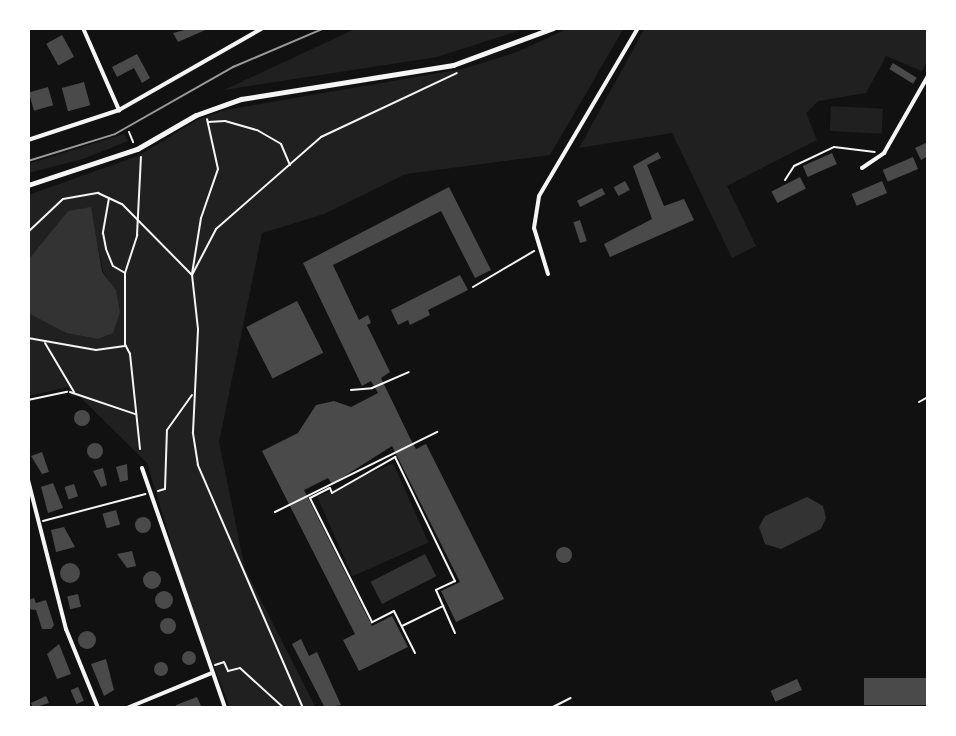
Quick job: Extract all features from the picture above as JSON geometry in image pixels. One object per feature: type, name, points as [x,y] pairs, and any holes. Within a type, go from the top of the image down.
[{"type":"street","points":[[83,28],[119,110]]},
{"type":"street","points":[[28,140],[119,110],[263,28]]},
{"type":"street","points":[[28,185],[137,149],[196,115],[241,99],[453,65],[553,28]]},
{"type":"street","points":[[548,274],[538,249],[535,218],[545,184],[638,28]]},
{"type":"street","points":[[862,168],[884,153],[928,76]]},
{"type":"street","points":[[142,468],[225,708]]},
{"type":"street","points":[[28,480],[66,629],[98,708]]},
{"type":"street","points":[[127,708],[212,673]]},
{"type":"lane","points":[[28,400],[67,392]]},
{"type":"lane","points":[[919,402],[928,397]]},
{"type":"path","points":[[192,275],[216,229],[340,124],[457,73]]},
{"type":"path","points":[[291,166],[281,144],[257,130],[225,121],[208,121],[218,169],[201,218],[192,275],[198,329],[194,393],[198,465],[242,577],[303,708]]},
{"type":"path","points":[[129,132],[133,142]]},
{"type":"path","points":[[785,180],[794,166],[834,147],[884,153]]},
{"type":"path","points":[[140,449],[125,346],[125,273],[137,219],[141,157]]},
{"type":"path","points":[[28,232],[63,199],[98,193],[109,196],[137,219],[192,275]]},
{"type":"path","points":[[109,196],[103,224],[106,249],[113,266],[125,273]]},
{"type":"path","points":[[473,287],[538,249]]},
{"type":"path","points":[[28,338],[96,350],[125,346]]},
{"type":"path","points":[[45,342],[74,393]]},
{"type":"path","points":[[351,390],[372,388],[409,372]]},
{"type":"path","points":[[67,392],[136,414]]},
{"type":"path","points":[[157,491],[165,489],[167,430],[194,393]]},
{"type":"path","points":[[275,512],[437,432]]},
{"type":"path","points":[[309,497],[344,487],[394,455]]},
{"type":"path","points":[[394,455],[455,581],[436,590],[455,633]]},
{"type":"path","points":[[43,521],[150,492]]},
{"type":"path","points":[[309,497],[372,622],[394,611],[415,653]]},
{"type":"path","points":[[401,626],[443,606]]},
{"type":"path","points":[[214,666],[224,662],[228,671],[240,668],[284,708]]},
{"type":"path","points":[[551,708],[571,698]]},
{"type":"shaded area","points":[[357,28],[527,28],[437,57],[224,90]]},
{"type":"shaded area","points":[[569,28],[624,28],[550,155],[406,174],[324,214],[262,233],[219,442],[245,569],[316,708],[230,708],[187,594],[147,463],[80,397],[71,396],[69,387],[28,396],[28,313],[66,333],[98,339],[120,312],[116,291],[103,272],[94,228],[68,211],[28,260],[28,195],[138,156],[197,120],[225,110],[463,69],[517,52]]},
{"type":"shaded area","points":[[645,28],[928,28],[928,59],[922,71],[886,56],[866,93],[818,101],[806,113],[817,140],[727,186],[756,246],[732,258],[672,133],[579,148]]},
{"type":"shaded area","points":[[831,106],[883,109],[882,134],[830,131]]},
{"type":"shaded area","points":[[124,134],[128,141],[83,159],[28,173],[28,164]]},
{"type":"shaded area","points":[[91,207],[102,272],[116,290],[120,312],[113,333],[98,339],[66,333],[28,313],[28,260],[68,211]]},
{"type":"shaded area","points":[[393,463],[428,542],[353,576],[317,497]]},
{"type":"shaded area","points":[[807,497],[823,506],[826,518],[821,529],[781,549],[765,544],[759,527],[765,516]]},
{"type":"shaded area","points":[[425,554],[436,576],[382,604],[371,582]]},
{"type":"building","points":[[192,28],[210,28],[178,42],[173,33]]},
{"type":"building","points":[[62,35],[74,57],[58,66],[46,44]]},
{"type":"building","points":[[137,54],[150,78],[142,83],[134,68],[117,77],[112,67]]},
{"type":"building","points":[[893,63],[917,78],[913,84],[889,69]]},
{"type":"building","points":[[84,82],[90,105],[68,111],[62,88]]},
{"type":"building","points":[[48,87],[53,105],[34,111],[29,93]]},
{"type":"building","points":[[928,142],[928,156],[921,160],[915,148]]},
{"type":"building","points":[[658,152],[661,158],[647,165],[664,206],[684,199],[694,220],[610,257],[604,244],[652,219],[633,166]]},
{"type":"building","points":[[832,153],[837,164],[808,177],[803,166]]},
{"type":"building","points":[[913,157],[918,169],[888,182],[883,170]]},
{"type":"building","points":[[800,177],[806,189],[777,203],[771,192]]},
{"type":"building","points":[[625,181],[630,190],[618,196],[614,187]]},
{"type":"building","points":[[882,181],[887,193],[857,206],[852,194]]},
{"type":"building","points":[[449,187],[491,270],[475,278],[441,211],[333,265],[359,320],[368,315],[371,323],[367,325],[390,372],[381,378],[410,438],[416,449],[426,444],[504,599],[456,622],[441,591],[460,582],[392,446],[332,484],[328,478],[304,490],[372,626],[392,616],[408,647],[359,671],[343,640],[355,634],[262,451],[298,433],[316,405],[334,401],[351,407],[378,393],[371,381],[362,386],[303,263]]},
{"type":"building","points":[[602,188],[605,194],[580,207],[577,201]]},
{"type":"building","points":[[580,220],[587,241],[580,243],[573,222]]},
{"type":"building","points":[[460,275],[468,290],[428,310],[430,315],[410,325],[408,320],[398,325],[391,310]]},
{"type":"building","points":[[297,301],[323,353],[273,379],[246,327]]},
{"type":"building","points":[[82,410],[88,412],[88,424],[82,426],[76,424],[74,418],[76,412]]},
{"type":"building","points":[[95,443],[101,445],[101,457],[95,459],[89,457],[87,451],[89,445]]},
{"type":"building","points":[[42,452],[49,472],[42,474],[31,456]]},
{"type":"building","points":[[127,464],[128,480],[120,482],[116,467]]},
{"type":"building","points":[[103,468],[107,485],[101,487],[93,471]]},
{"type":"building","points":[[53,483],[63,508],[48,513],[41,487]]},
{"type":"building","points":[[74,484],[78,496],[69,499],[64,487]]},
{"type":"building","points":[[116,510],[120,524],[107,528],[103,514]]},
{"type":"building","points":[[143,517],[151,525],[143,533],[135,525]]},
{"type":"building","points":[[64,527],[75,547],[56,552],[51,530]]},
{"type":"building","points":[[564,547],[572,555],[564,563],[556,555]]},
{"type":"building","points":[[132,551],[136,566],[127,568],[117,554]]},
{"type":"building","points":[[70,563],[77,566],[80,573],[77,580],[70,583],[63,580],[60,573],[63,566]]},
{"type":"building","points":[[148,571],[156,571],[161,580],[159,587],[148,589],[143,584],[143,576]]},
{"type":"building","points":[[164,591],[173,600],[164,609],[155,600]]},
{"type":"building","points":[[78,594],[81,607],[70,609],[67,596]]},
{"type":"building","points":[[34,598],[36,603],[46,600],[54,625],[51,629],[42,629],[36,610],[28,609],[28,600]]},
{"type":"building","points":[[168,618],[176,626],[168,634],[160,626]]},
{"type":"building","points":[[87,631],[96,640],[87,649],[78,640]]},
{"type":"building","points":[[301,639],[309,656],[317,652],[341,705],[325,708],[292,644]]},
{"type":"building","points":[[59,644],[71,674],[57,679],[47,654]]},
{"type":"building","points":[[189,651],[196,658],[189,665],[182,658]]},
{"type":"building","points":[[106,659],[114,690],[104,696],[91,664]]},
{"type":"building","points":[[161,662],[168,669],[161,676],[154,669]]},
{"type":"building","points":[[864,678],[928,678],[928,705],[864,705]]},
{"type":"building","points":[[797,679],[802,690],[775,702],[771,691]]},
{"type":"building","points":[[78,687],[84,701],[76,704],[71,690]]},
{"type":"building","points":[[46,696],[49,703],[33,708],[31,703]]},
{"type":"building","points":[[197,697],[202,708],[177,708],[176,705]]},
{"type":"railway","points":[[28,161],[115,134],[233,67],[325,28]]}]
